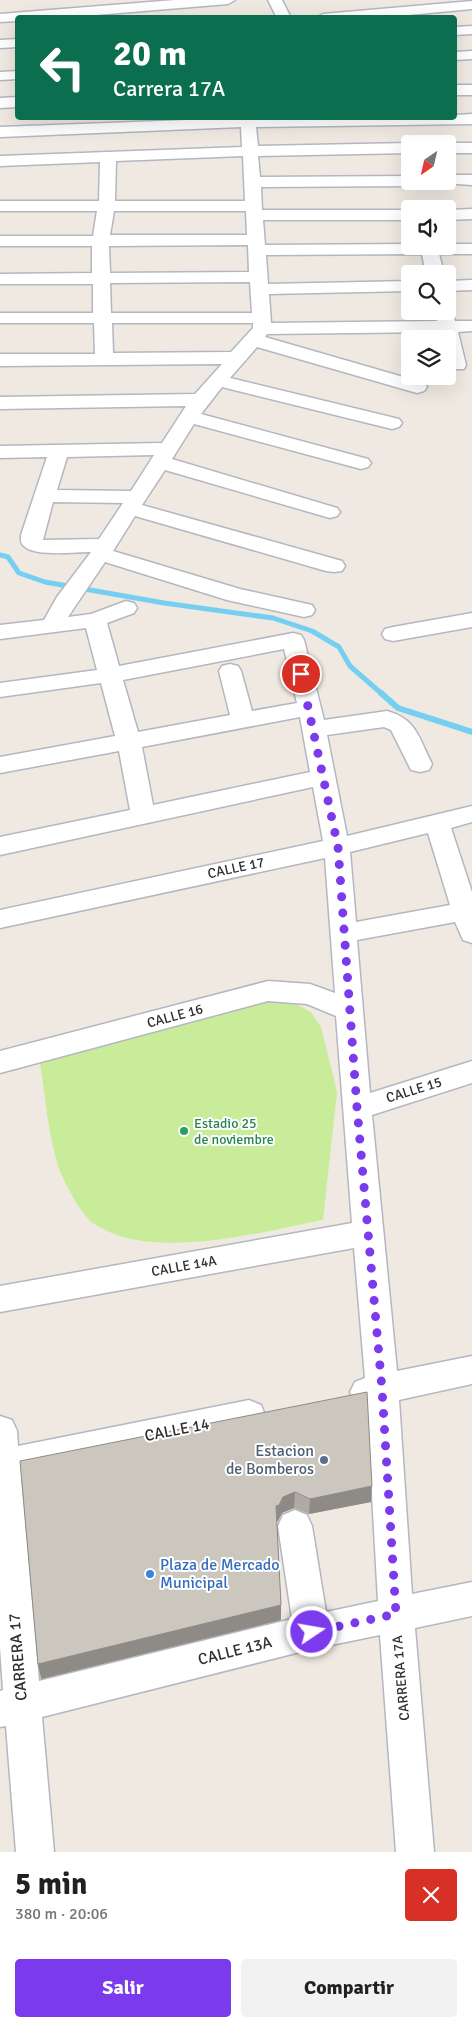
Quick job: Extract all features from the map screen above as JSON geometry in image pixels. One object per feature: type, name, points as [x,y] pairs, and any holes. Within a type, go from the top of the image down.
[{"type":"street","points":[[43,15],[228,0]]},
{"type":"street","points":[[275,0],[282,15]]},
{"type":"street","points":[[355,15],[472,5]]},
{"type":"street","points":[[0,18],[15,17]]},
{"type":"street","points":[[457,31],[472,30]]},
{"type":"street","points":[[0,44],[15,43]]},
{"type":"street","points":[[457,56],[472,55]]},
{"type":"street","points":[[0,76],[15,75]]},
{"type":"street","points":[[457,90],[472,90]]},
{"type":"street","points":[[0,103],[15,102]]},
{"type":"street","points":[[457,118],[472,118]]},
{"type":"street","points":[[0,132],[96,122],[248,120],[260,283],[259,329],[200,400],[103,550],[68,597],[52,625]]},
{"type":"street","points":[[400,120],[404,135]]},
{"type":"street","points":[[96,122],[103,157],[107,206],[100,241],[104,359]]},
{"type":"street","points":[[0,161],[251,151],[401,148]]},
{"type":"street","points":[[456,148],[472,148]]},
{"type":"street","points":[[456,180],[472,180]]},
{"type":"street","points":[[253,182],[401,181]]},
{"type":"street","points":[[0,206],[107,206],[401,215]]},
{"type":"street","points":[[456,215],[472,214]]},
{"type":"street","points":[[0,241],[100,241],[401,248]]},
{"type":"street","points":[[456,249],[472,249]]},
{"type":"street","points":[[0,279],[102,279],[401,286]]},
{"type":"street","points":[[456,286],[472,286]]},
{"type":"street","points":[[0,318],[102,317],[259,329],[427,320]]},
{"type":"street","points":[[446,320],[459,365]]},
{"type":"street","points":[[450,320],[472,326]]},
{"type":"street","points":[[259,329],[350,366],[417,386]]},
{"type":"street","points":[[0,360],[236,358]]},
{"type":"street","points":[[350,366],[401,365]]},
{"type":"street","points":[[216,380],[392,423]]},
{"type":"street","points":[[0,403],[200,400]]},
{"type":"street","points":[[189,418],[361,463]]},
{"type":"street","points":[[59,451],[32,535],[32,543],[38,546],[103,550],[235,595],[304,610]]},
{"type":"street","points":[[0,452],[59,451],[164,456],[330,512]]},
{"type":"street","points":[[46,496],[133,503],[334,566]]},
{"type":"street","points":[[0,632],[95,620],[126,608]]},
{"type":"street","points":[[95,620],[129,742],[144,816]]},
{"type":"street","points":[[393,634],[472,620]]},
{"type":"street","name":"CARRERA 17A","points":[[110,675],[293,640],[312,719],[338,847],[357,1108],[382,1389],[396,1614],[416,1852]]},
{"type":"street","points":[[230,671],[243,721]]},
{"type":"street","points":[[0,690],[110,675]]},
{"type":"street","points":[[0,766],[243,721],[312,719],[394,720],[400,725],[420,764]]},
{"type":"street","points":[[0,846],[324,777]]},
{"type":"street","name":"CALLE 17","points":[[0,919],[338,847],[472,814]]},
{"type":"street","points":[[345,933],[470,918],[437,823]]},
{"type":"street","name":"CALLE 16","points":[[0,1062],[268,991],[310,994],[350,1010]]},
{"type":"street","name":"CALLE 15","points":[[357,1108],[472,1072]]},
{"type":"street","name":"CALLE 14A","points":[[0,1299],[368,1233]]},
{"type":"street","points":[[334,1399],[472,1370]]},
{"type":"street","name":"CALLE 14","points":[[1,1454],[275,1410]]},
{"type":"street","name":"CARRERA 17","points":[[1,1454],[11,1706],[35,1852]]},
{"type":"street","points":[[295,1526],[312,1632]]},
{"type":"street","name":"CALLE 13A","points":[[11,1706],[312,1632],[472,1599]]},
{"type":"green space","points":[[267,1000],[290,1001],[311,1012],[321,1027],[337,1092],[323,1220],[238,1237],[174,1243],[144,1241],[117,1235],[93,1223],[82,1212],[62,1177],[57,1162],[48,1123],[39,1057]]},
{"type":"building","name":"Plaza de Mercado Municipal","points":[[367,1392],[372,1486],[310,1499],[295,1492],[283,1497],[279,1505],[276,1506],[281,1605],[38,1664],[20,1461]]},
{"type":"waterway","points":[[0,555],[8,557],[19,573],[45,582],[164,603],[273,618],[312,631],[339,647],[350,666],[382,694]]},
{"type":"waterway","points":[[381,693],[398,708],[472,732]]},
{"type":"place","name":"Estadio 25 de noviembre","points":[[184,1131]]},
{"type":"place","name":"Estacion de Bomberos","points":[[324,1460]]},
{"type":"place","name":"Plaza de Mercado Municipal","points":[[150,1574]]},
{"type":"route","points":[[301,674],[310,708],[338,847],[357,1108],[382,1389],[396,1614],[312,1632]]}]
